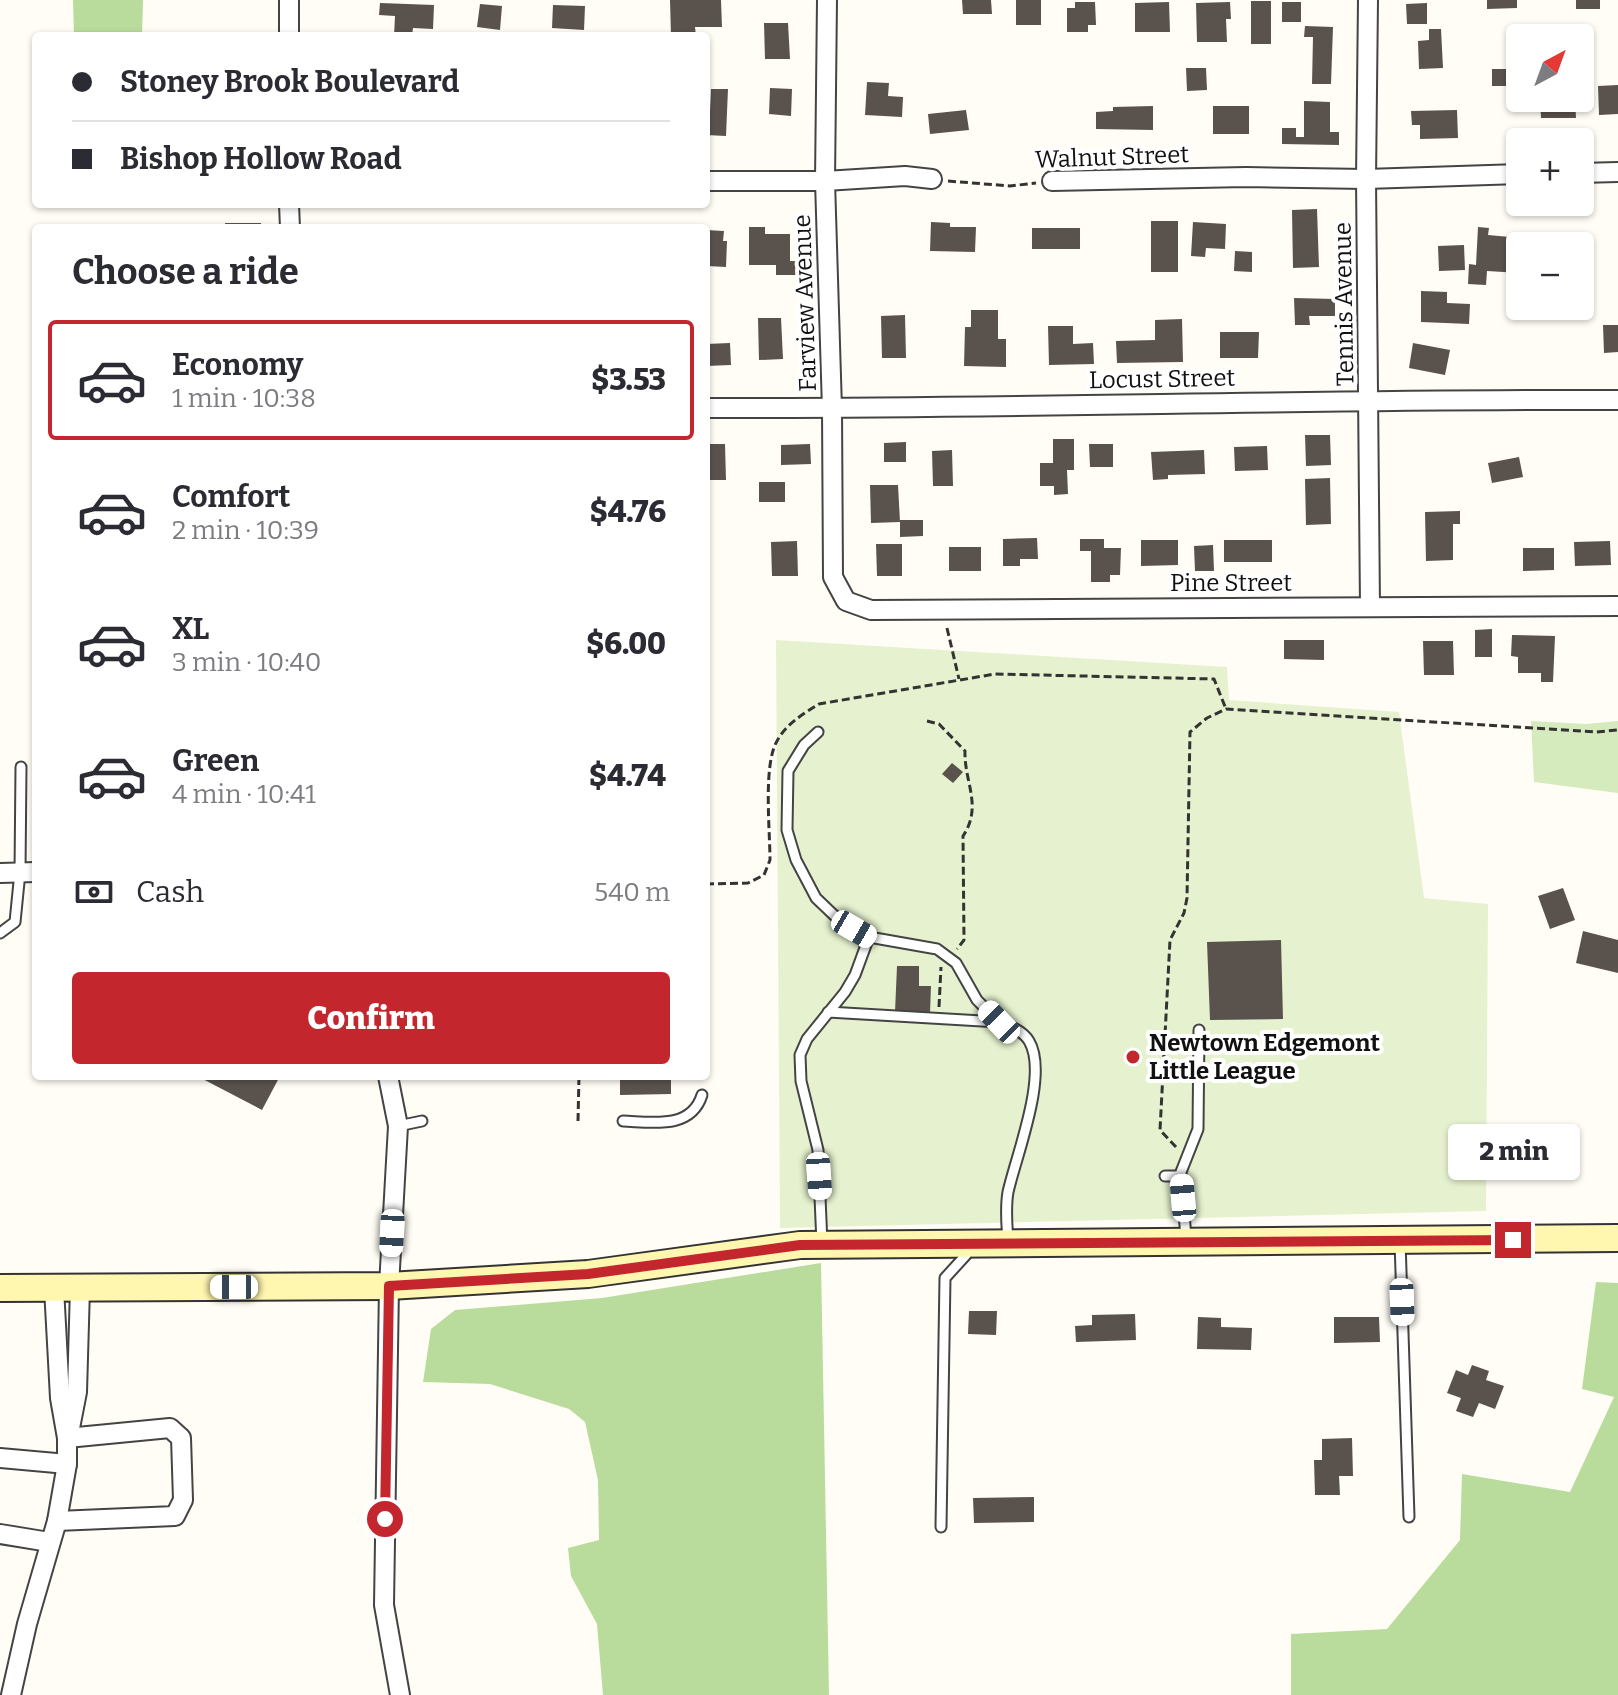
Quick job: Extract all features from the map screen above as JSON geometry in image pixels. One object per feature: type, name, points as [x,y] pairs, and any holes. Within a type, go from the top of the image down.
[{"type":"street","points":[[289,0],[289,32]]},
{"type":"street","name":"Farview Avenue","points":[[827,0],[825,181],[833,577],[846,601]]},
{"type":"street","name":"Tennis Avenue","points":[[1368,0],[1366,179],[1370,607]]},
{"type":"street","points":[[1594,173],[1618,172]]},
{"type":"street","name":"Walnut Street","points":[[1052,181],[1231,177],[1366,179],[1506,174]]},
{"type":"street","points":[[710,181],[825,181],[905,176],[932,179]]},
{"type":"street","name":"Locust Street","points":[[710,408],[1618,400]]},
{"type":"street","name":"Pine Street","points":[[846,601],[871,610],[1618,606]]},
{"type":"street","points":[[0,873],[28,872]]},
{"type":"street","points":[[389,1080],[398,1126],[389,1286],[384,1605],[400,1695]]},
{"type":"street","points":[[0,1288],[389,1286],[588,1274],[800,1245],[1618,1238]]},
{"type":"street","points":[[11,1695],[57,1521],[67,1464],[67,1438],[77,1392],[67,1288]]},
{"type":"street","points":[[57,1521],[175,1516],[183,1500],[181,1438],[170,1428],[67,1438]]},
{"type":"street","points":[[0,1458],[67,1464]]},
{"type":"street","points":[[0,1534],[49,1542]]},
{"type":"lane","points":[[818,732],[804,745],[788,771],[787,830],[796,860],[816,898],[839,920],[869,937],[937,949],[956,963],[977,1000],[999,1022]]},
{"type":"lane","points":[[0,933],[15,922],[28,872],[21,767]]},
{"type":"lane","points":[[822,1245],[818,1150],[801,1081],[800,1055],[807,1039],[855,975],[869,937]]},
{"type":"lane","points":[[828,1012],[999,1022],[1014,1027],[1029,1041],[1036,1063],[1031,1107],[1007,1196],[1008,1244]]},
{"type":"lane","points":[[1187,1244],[1181,1176],[1186,1159],[1203,1130],[1199,1030]]},
{"type":"lane","points":[[623,1121],[672,1123],[690,1115],[702,1095]]},
{"type":"lane","points":[[398,1126],[422,1121]]},
{"type":"lane","points":[[1165,1176],[1181,1176]]},
{"type":"lane","points":[[1400,1241],[1409,1517]]},
{"type":"lane","points":[[941,1527],[945,1278],[966,1255],[969,1244]]},
{"type":"path","name":"Walnut Street","points":[[932,179],[1010,186],[1052,181]]},
{"type":"path","points":[[946,609],[947,634],[959,680]]},
{"type":"path","points":[[710,884],[748,883],[764,875],[770,860],[769,760],[777,741],[797,718],[819,704],[995,674],[1214,679],[1226,709]]},
{"type":"path","points":[[1186,1159],[1160,1130],[1170,940],[1184,913],[1187,898],[1190,732],[1207,718],[1226,709],[1596,732],[1618,730]]},
{"type":"path","points":[[927,721],[939,724],[965,751],[972,822],[963,836],[964,940],[941,967],[939,1019]]},
{"type":"path","points":[[578,1121],[579,1080]]},
{"type":"green space","points":[[73,0],[143,0],[142,32],[74,32]]},
{"type":"green space","name":"Newtown Edgemont Little League","points":[[776,640],[1227,667],[1229,700],[1399,712],[1424,898],[1488,904],[1486,1211],[780,1228]]},
{"type":"green space","points":[[1531,721],[1586,724],[1618,721],[1618,793],[1534,782]]},
{"type":"green space","points":[[821,1263],[829,1695],[603,1695],[597,1624],[571,1576],[568,1548],[599,1540],[598,1480],[585,1422],[569,1409],[490,1384],[423,1382],[431,1329],[455,1310],[602,1298]]},
{"type":"green space","points":[[1596,1282],[1618,1283],[1618,1695],[1291,1695],[1291,1634],[1387,1629],[1460,1540],[1462,1474],[1570,1492],[1614,1397],[1582,1389]]},
{"type":"building","points":[[670,0],[721,0],[722,27],[695,27],[696,32],[671,32]]},
{"type":"building","points":[[962,0],[991,0],[992,14],[963,14]]},
{"type":"building","points":[[1016,0],[1041,0],[1041,25],[1016,25]]},
{"type":"building","points":[[1487,0],[1517,0],[1517,8],[1487,9]]},
{"type":"building","points":[[1576,0],[1600,0],[1600,9],[1576,9]]},
{"type":"building","points":[[1251,1],[1271,1],[1271,44],[1251,44]]},
{"type":"building","points":[[1075,2],[1095,2],[1096,25],[1088,25],[1088,32],[1067,32],[1067,8],[1075,8]]},
{"type":"building","points":[[1169,2],[1170,32],[1135,32],[1135,3]]},
{"type":"building","points":[[1230,2],[1231,19],[1226,19],[1227,42],[1197,42],[1196,3]]},
{"type":"building","points":[[1282,2],[1301,2],[1301,22],[1282,22]]},
{"type":"building","points":[[380,3],[434,5],[433,29],[413,28],[412,32],[394,32],[395,16],[379,15]]},
{"type":"building","points":[[1427,3],[1427,24],[1407,24],[1406,4]]},
{"type":"building","points":[[480,4],[502,6],[500,30],[477,27]]},
{"type":"building","points":[[553,5],[585,6],[584,30],[552,28]]},
{"type":"building","points":[[764,23],[788,23],[790,59],[765,59]]},
{"type":"building","points":[[1305,26],[1333,27],[1331,84],[1312,84],[1313,37],[1304,37]]},
{"type":"building","points":[[1429,29],[1441,29],[1443,68],[1419,69],[1418,41],[1429,40]]},
{"type":"building","points":[[1186,68],[1206,68],[1207,90],[1187,91]]},
{"type":"building","points":[[1492,69],[1506,69],[1506,86],[1492,86]]},
{"type":"building","points":[[867,82],[889,83],[888,96],[903,97],[902,117],[865,115]]},
{"type":"building","points":[[1618,85],[1618,114],[1599,115],[1598,86]]},
{"type":"building","points":[[770,88],[792,89],[791,116],[769,114]]},
{"type":"building","points":[[711,89],[728,89],[726,136],[710,135]]},
{"type":"building","points":[[1304,101],[1330,102],[1330,132],[1339,132],[1339,145],[1282,144],[1282,128],[1296,128],[1296,137],[1304,137]]},
{"type":"building","points":[[1153,106],[1153,130],[1096,129],[1096,112],[1113,111],[1113,107]]},
{"type":"building","points":[[1213,106],[1249,106],[1249,134],[1213,134]]},
{"type":"building","points":[[966,110],[969,130],[930,134],[928,114]]},
{"type":"building","points":[[1457,110],[1458,138],[1420,139],[1420,125],[1412,125],[1411,111]]},
{"type":"building","points":[[1541,112],[1576,112],[1576,118],[1541,118]]},
{"type":"building","points":[[1317,209],[1319,267],[1293,268],[1292,210]]},
{"type":"building","points":[[1151,221],[1178,221],[1178,272],[1151,272]]},
{"type":"building","points":[[931,222],[950,223],[950,227],[976,227],[975,252],[930,251]]},
{"type":"building","points":[[1193,222],[1226,224],[1225,249],[1206,248],[1205,257],[1191,256]]},
{"type":"building","points":[[749,227],[765,227],[765,234],[790,234],[790,261],[800,261],[800,275],[776,275],[776,265],[749,265]]},
{"type":"building","points":[[1478,227],[1489,228],[1488,235],[1506,237],[1506,272],[1487,271],[1486,285],[1468,284],[1469,264],[1476,265]]},
{"type":"building","points":[[1032,228],[1080,228],[1080,249],[1032,249]]},
{"type":"building","points":[[710,230],[724,231],[723,241],[727,241],[726,267],[710,266]]},
{"type":"building","points":[[1464,245],[1465,270],[1439,271],[1438,246]]},
{"type":"building","points":[[1235,251],[1252,252],[1252,272],[1234,271]]},
{"type":"building","points":[[1421,291],[1447,292],[1447,303],[1470,304],[1469,324],[1421,322]]},
{"type":"building","points":[[1294,298],[1335,299],[1335,316],[1309,316],[1310,325],[1295,325]]},
{"type":"building","points":[[971,310],[998,310],[998,339],[1006,339],[1006,367],[964,366],[965,327],[971,327]]},
{"type":"building","points":[[905,315],[906,358],[882,358],[881,316]]},
{"type":"building","points":[[758,318],[781,318],[783,359],[759,360]]},
{"type":"building","points":[[1182,319],[1183,362],[1117,363],[1116,341],[1155,340],[1155,320]]},
{"type":"building","points":[[1603,325],[1618,325],[1618,352],[1604,353]]},
{"type":"building","points":[[1048,326],[1073,326],[1073,344],[1093,343],[1094,364],[1049,365]]},
{"type":"building","points":[[1220,332],[1259,332],[1258,358],[1220,358]]},
{"type":"building","points":[[730,343],[731,365],[710,366],[710,344]]},
{"type":"building","points":[[1413,343],[1450,350],[1445,375],[1409,368]]},
{"type":"building","points":[[1305,435],[1330,435],[1331,465],[1306,466]]},
{"type":"building","points":[[1053,439],[1074,439],[1074,470],[1067,470],[1068,494],[1054,495],[1054,486],[1040,486],[1040,463],[1053,463]]},
{"type":"building","points":[[906,442],[906,462],[884,462],[884,443]]},
{"type":"building","points":[[710,444],[725,444],[726,480],[710,480]]},
{"type":"building","points":[[810,444],[811,464],[781,465],[781,445]]},
{"type":"building","points":[[1089,444],[1113,444],[1113,467],[1090,467]]},
{"type":"building","points":[[1267,446],[1268,470],[1235,471],[1234,447]]},
{"type":"building","points":[[952,450],[953,486],[933,486],[932,451]]},
{"type":"building","points":[[1204,450],[1205,474],[1168,475],[1168,479],[1153,480],[1151,452]]},
{"type":"building","points":[[1519,457],[1523,477],[1492,483],[1488,463]]},
{"type":"building","points":[[1330,478],[1331,524],[1306,525],[1305,479]]},
{"type":"building","points":[[759,482],[785,482],[785,502],[759,502]]},
{"type":"building","points":[[870,485],[898,485],[900,522],[871,523]]},
{"type":"building","points":[[1460,511],[1460,524],[1453,524],[1453,560],[1426,561],[1425,512]]},
{"type":"building","points":[[900,520],[923,520],[923,536],[900,537]]},
{"type":"building","points":[[1037,538],[1038,559],[1020,559],[1020,566],[1003,566],[1003,539]]},
{"type":"building","points":[[1080,539],[1104,539],[1104,548],[1121,548],[1120,575],[1110,575],[1110,582],[1091,582],[1091,551],[1080,551]]},
{"type":"building","points":[[1141,540],[1178,540],[1178,565],[1141,566]]},
{"type":"building","points":[[1224,540],[1272,540],[1272,562],[1224,562]]},
{"type":"building","points":[[797,541],[798,576],[772,576],[771,542]]},
{"type":"building","points":[[1610,541],[1611,565],[1575,566],[1574,542]]},
{"type":"building","points":[[876,544],[902,544],[902,576],[877,576]]},
{"type":"building","points":[[1213,545],[1214,571],[1195,571],[1194,546]]},
{"type":"building","points":[[949,547],[981,547],[981,571],[949,571]]},
{"type":"building","points":[[1523,548],[1554,548],[1554,570],[1523,571]]},
{"type":"building","points":[[1492,629],[1492,657],[1475,657],[1475,630]]},
{"type":"building","points":[[1512,635],[1555,636],[1553,682],[1541,682],[1541,673],[1518,673],[1518,657],[1511,656]]},
{"type":"building","points":[[1284,640],[1324,640],[1324,660],[1284,659]]},
{"type":"building","points":[[1423,641],[1453,641],[1454,675],[1424,675]]},
{"type":"building","points":[[952,763],[963,772],[953,783],[942,774]]},
{"type":"building","points":[[1563,888],[1575,920],[1550,929],[1538,896]]},
{"type":"building","points":[[1583,931],[1618,940],[1618,973],[1576,963]]},
{"type":"building","points":[[1281,940],[1283,1019],[1210,1020],[1207,942]]},
{"type":"building","points":[[897,966],[919,966],[919,986],[931,986],[930,1013],[895,1012]]},
{"type":"building","points":[[205,1080],[278,1080],[262,1110]]},
{"type":"building","points":[[620,1080],[671,1080],[671,1094],[620,1095]]},
{"type":"building","points":[[969,1311],[997,1311],[996,1335],[968,1334]]},
{"type":"building","points":[[1135,1314],[1136,1340],[1076,1342],[1075,1326],[1092,1325],[1092,1315]]},
{"type":"building","points":[[1198,1317],[1221,1318],[1221,1327],[1252,1328],[1251,1350],[1197,1349]]},
{"type":"building","points":[[1334,1317],[1379,1317],[1380,1342],[1334,1343]]},
{"type":"building","points":[[1472,1365],[1489,1371],[1486,1380],[1504,1386],[1495,1409],[1479,1403],[1473,1417],[1456,1411],[1461,1398],[1447,1393],[1456,1370],[1468,1375]]},
{"type":"building","points":[[1352,1438],[1353,1476],[1339,1476],[1340,1495],[1315,1495],[1314,1460],[1322,1460],[1322,1439]]},
{"type":"building","points":[[1034,1497],[1034,1522],[974,1523],[973,1498]]},
{"type":"place","name":"Newtown Edgemont Little League","points":[[1133,1057]]},
{"type":"route","points":[[385,1519],[389,1286],[588,1274],[800,1245],[1513,1240]]}]
